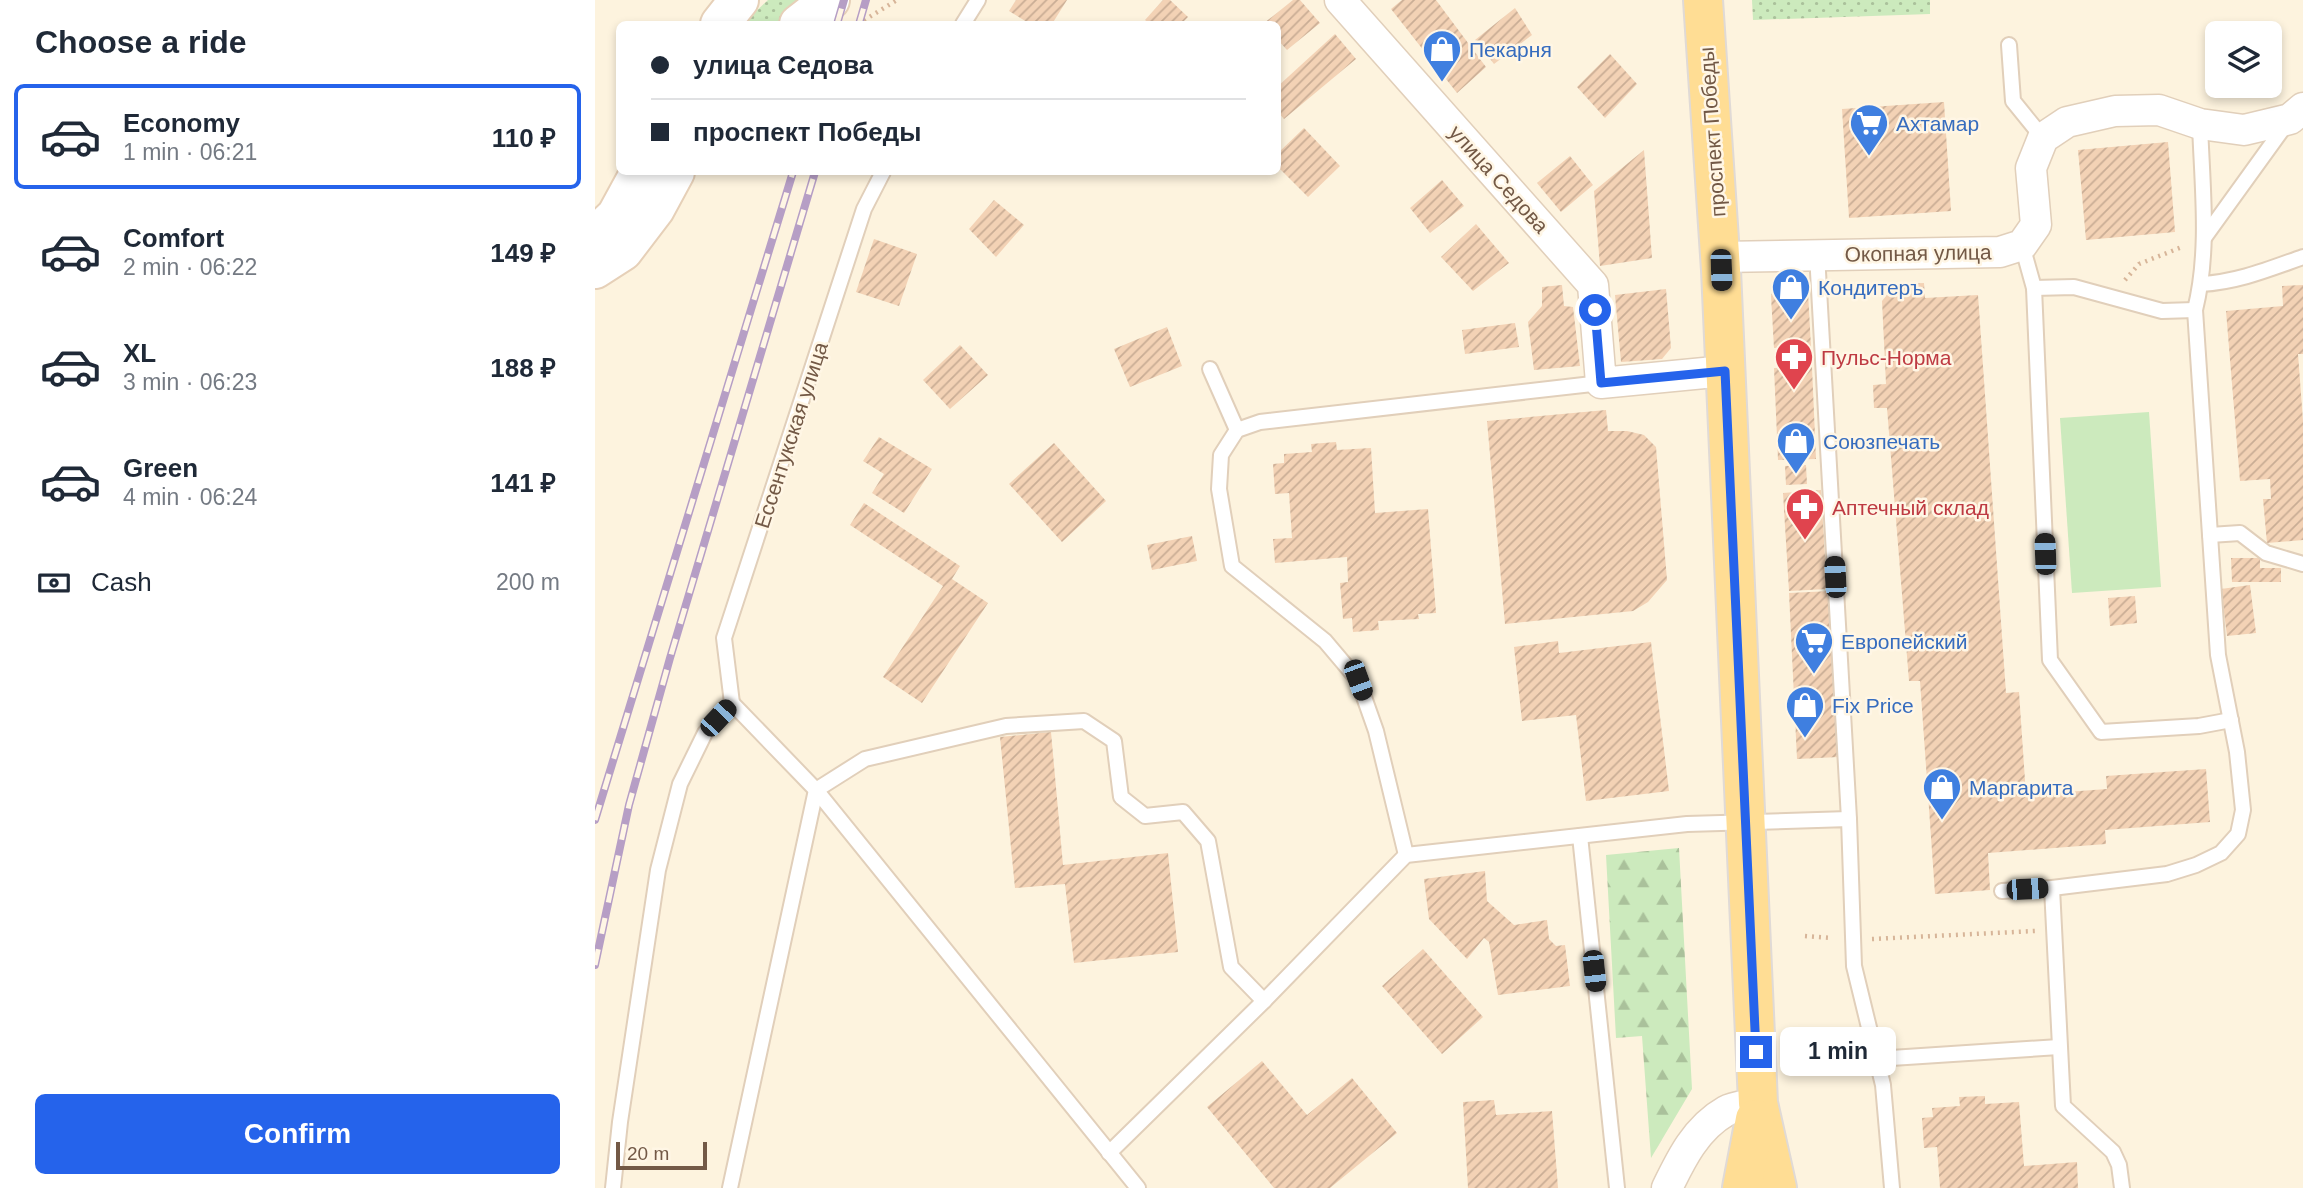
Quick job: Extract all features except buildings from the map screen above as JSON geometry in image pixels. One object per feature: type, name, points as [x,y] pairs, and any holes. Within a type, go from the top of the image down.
[{"type":"main road","points":[[722,21],[740,0]]},
{"type":"main road","points":[[803,21],[830,0]]},
{"type":"main road","name":"проспект Победы","points":[[1703,0],[1721,257],[1758,1103],[1777,1188]]},
{"type":"main road","points":[[595,236],[616,216],[638,175]]},
{"type":"main road","points":[[595,269],[623,251],[655,208],[673,175]]},
{"type":"main road","name":"проспект Победы","points":[[1742,1188],[1758,1103]]},
{"type":"street","name":"улица Седова","points":[[1340,0],[1593,285],[1601,383]]},
{"type":"street","points":[[2043,138],[2067,121],[2115,111],[2159,110],[2200,124],[2244,130],[2296,114]]},
{"type":"street","name":"Окопная улица","points":[[1721,257],[2000,252],[2022,245],[2036,225],[2031,168],[2043,138]]},
{"type":"street","points":[[1601,383],[1725,371]]},
{"type":"street","points":[[1667,1188],[1681,1158],[1702,1130],[1728,1110],[1758,1103]]},
{"type":"lane","points":[[965,21],[978,0]]},
{"type":"lane","points":[[2009,46],[2013,101],[2043,138]]},
{"type":"lane","points":[[2204,238],[2296,114]]},
{"type":"lane","points":[[2002,891],[2052,888],[2167,874],[2196,865],[2221,853],[2238,835],[2243,810],[2231,720],[2218,655],[2195,310],[2201,284],[2204,238],[2200,124]]},
{"type":"lane","name":"Ессентукская улица","points":[[732,703],[724,638],[864,209],[881,175]]},
{"type":"lane","points":[[2022,245],[2034,288],[2050,660],[2101,732],[2199,726],[2231,720]]},
{"type":"lane","points":[[1817,254],[1849,819],[1854,966],[1883,1085],[1892,1188]]},
{"type":"lane","points":[[2201,284],[2245,278],[2303,257]]},
{"type":"lane","points":[[2034,288],[2074,287],[2162,311],[2195,310]]},
{"type":"lane","points":[[1210,369],[1237,430]]},
{"type":"lane","points":[[1406,855],[1376,731],[1358,680],[1325,641],[1232,566],[1219,489],[1221,455],[1237,430],[1260,422],[1601,383]]},
{"type":"lane","points":[[2210,535],[2240,533],[2266,553],[2303,564]]},
{"type":"lane","points":[[613,1188],[620,1122],[657,870],[680,784],[705,733],[732,703],[816,790],[1139,1188]]},
{"type":"lane","points":[[730,1188],[816,790],[866,759],[1006,726],[1084,721],[1114,741],[1121,797],[1145,816],[1183,812],[1208,841],[1231,967],[1263,1001]]},
{"type":"lane","points":[[1109,1153],[1406,855],[1687,824],[1849,819]]},
{"type":"lane","points":[[1580,836],[1616,1188]]},
{"type":"lane","points":[[2052,888],[2063,1106],[2113,1152],[2119,1166],[2122,1188]]},
{"type":"lane","points":[[1876,1059],[2059,1047]]},
{"type":"path","points":[[863,21],[897,0]]},
{"type":"path","points":[[2110,297],[2139,264],[2204,238]]},
{"type":"path","points":[[1805,936],[1853,940],[2053,930]]},
{"type":"path","points":[[1811,1049],[1876,1059]]},
{"type":"green space","points":[[768,0],[809,0],[780,21],[745,21]]},
{"type":"green space","points":[[1752,0],[1930,0],[1930,14],[1753,20]]},
{"type":"green space","points":[[2149,412],[2161,587],[2072,593],[2060,418]]},
{"type":"green space","points":[[1679,848],[1692,1089],[1651,1158],[1642,1036],[1616,1038],[1606,855]]},
{"type":"railway","points":[[838,21],[844,0]]},
{"type":"railway","points":[[860,21],[866,0]]},
{"type":"railway","points":[[595,820],[792,175]]},
{"type":"railway","points":[[595,965],[629,805],[670,658],[814,175]]},
{"type":"place","name":"Пекарня","points":[[1442,83]]},
{"type":"place","name":"Ахтамар","points":[[1869,157]]},
{"type":"place","name":"Кондитеръ","points":[[1791,321]]},
{"type":"place","name":"Пульс-Норма","points":[[1794,391]]},
{"type":"place","name":"Союзпечать","points":[[1796,475]]},
{"type":"place","name":"Аптечный склад","points":[[1805,541]]},
{"type":"place","name":"Европейский","points":[[1814,675]]},
{"type":"place","name":"Fix Price","points":[[1805,739]]},
{"type":"place","name":"Маргарита","points":[[1942,821]]},
{"type":"route","points":[[1595,310],[1601,383],[1725,371],[1756,1052]]}]
